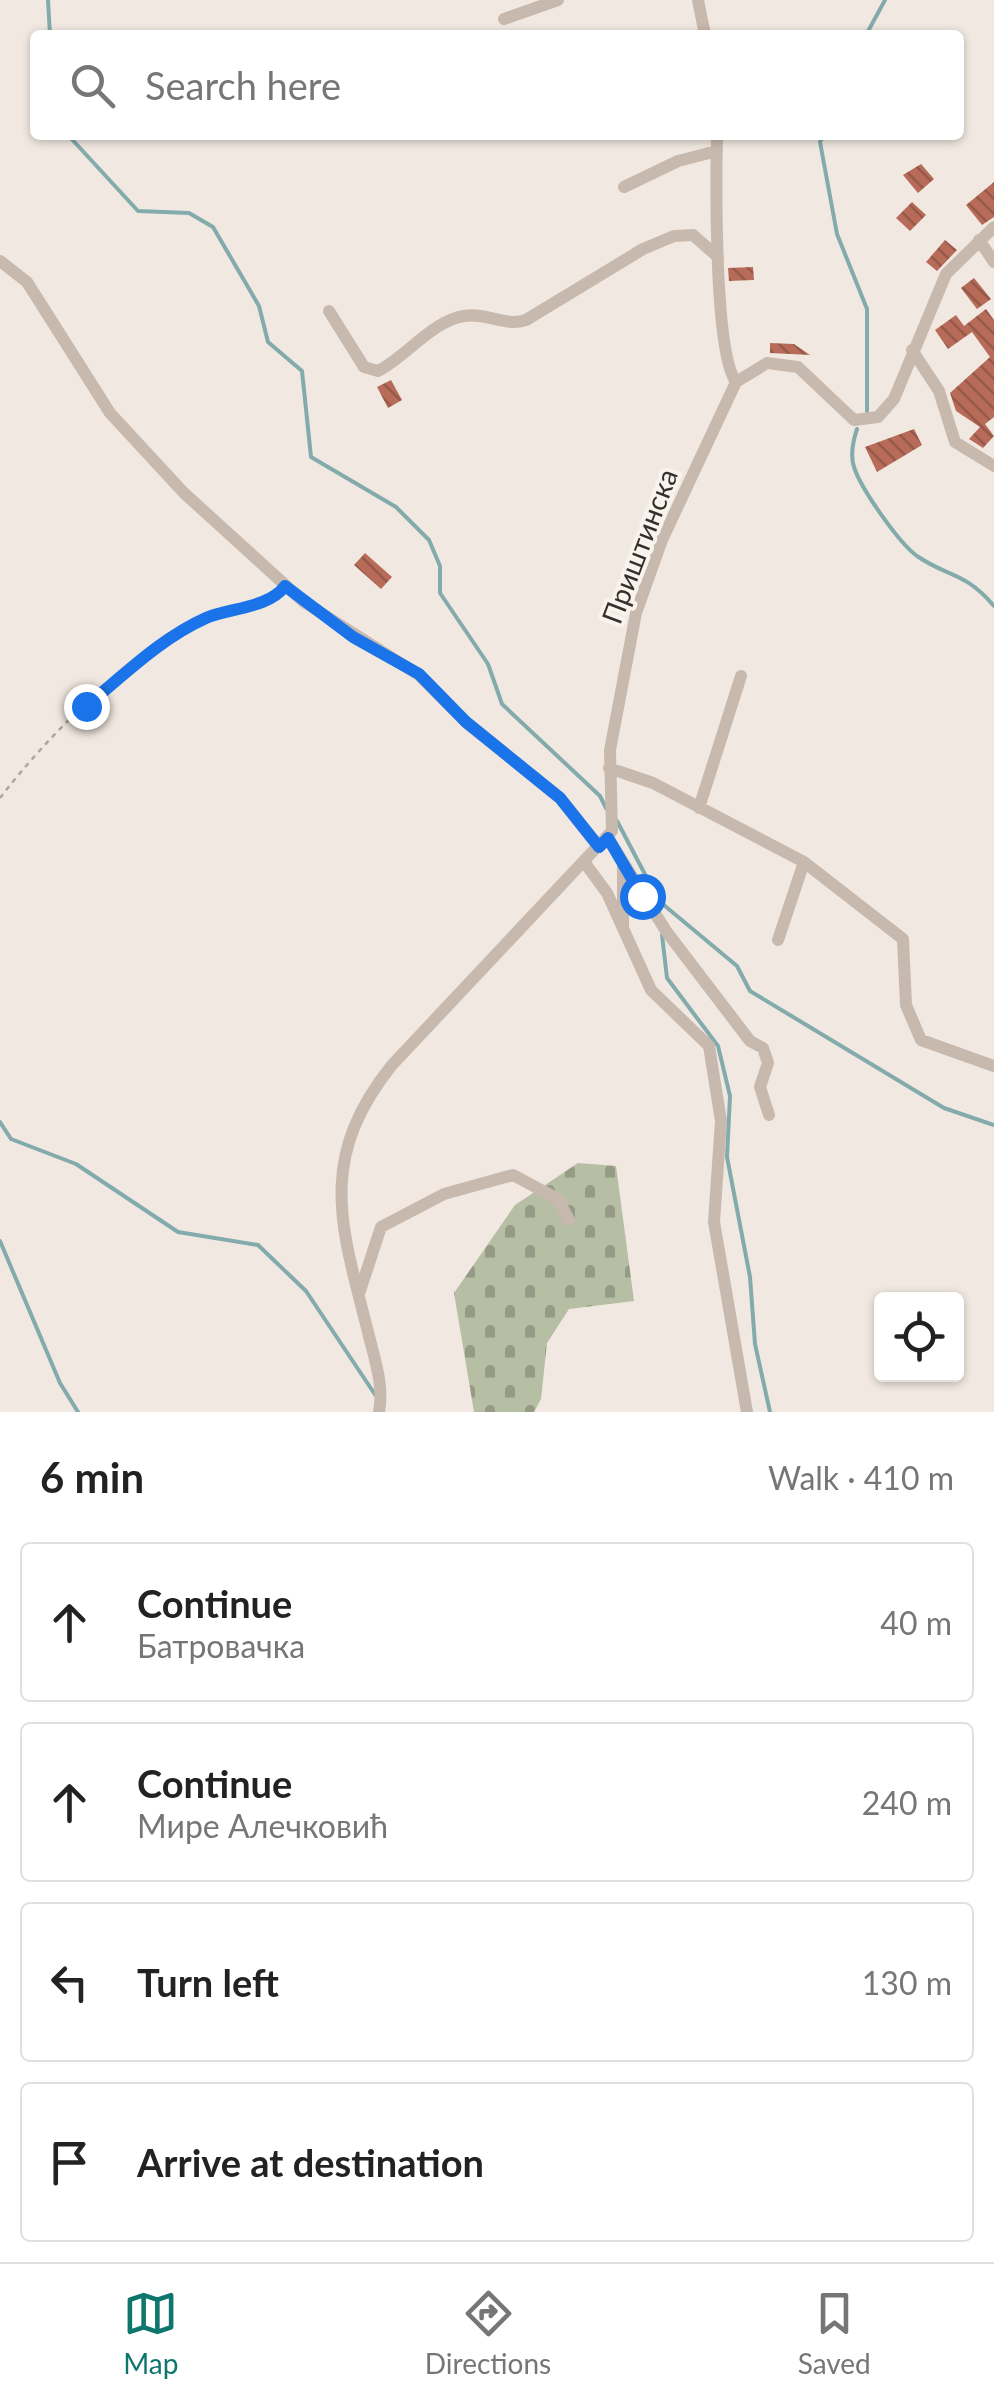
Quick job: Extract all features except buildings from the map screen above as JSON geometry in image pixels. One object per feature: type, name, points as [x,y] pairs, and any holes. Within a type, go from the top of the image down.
[{"type":"street","points":[[504,20],[558,0]]},
{"type":"street","points":[[698,0],[705,30]]},
{"type":"street","points":[[717,140],[718,257],[727,350],[736,382],[759,366],[789,364],[804,370],[854,420],[864,422],[890,406],[946,274],[994,227]]},
{"type":"street","points":[[624,186],[678,161],[717,151]]},
{"type":"street","points":[[329,311],[364,367],[378,371],[460,317],[482,316],[509,323],[526,320],[665,239],[692,234],[718,257]]},
{"type":"street","points":[[979,240],[994,262]]},
{"type":"street","points":[[0,261],[27,282],[110,412],[184,493],[249,548],[285,586],[353,637],[419,674],[466,722],[560,798],[623,862],[666,931],[750,1041],[763,1048],[768,1063],[760,1087],[769,1115]]},
{"type":"street","points":[[912,350],[938,391],[955,442],[994,466]]},
{"type":"street","name":"Приштинска","points":[[603,842],[615,819],[610,768],[624,660],[644,585],[736,382]]},
{"type":"street","points":[[698,808],[740,676]]},
{"type":"street","points":[[610,768],[653,783],[804,862],[900,933],[905,945],[906,1005],[921,1040],[994,1066]]},
{"type":"street","points":[[379,1412],[381,1389],[341,1220],[338,1185],[346,1142],[364,1103],[410,1044],[603,842]]},
{"type":"street","points":[[623,862],[623,930]]},
{"type":"street","points":[[778,940],[804,862]]},
{"type":"street","points":[[585,863],[606,892],[651,990],[709,1046],[721,1142],[714,1222],[747,1412]]},
{"type":"street","points":[[359,1294],[381,1227],[444,1194],[513,1175],[558,1199],[569,1220]]},
{"type":"path","points":[[0,798],[71,718],[168,640],[209,617],[272,599],[285,586]]},
{"type":"green space","points":[[578,1163],[616,1166],[634,1301],[569,1309],[547,1343],[541,1399],[534,1412],[474,1412],[454,1293],[515,1205]]},
{"type":"waterway","points":[[48,0],[50,30]]},
{"type":"waterway","points":[[869,30],[885,0]]},
{"type":"waterway","points":[[73,140],[138,211],[189,213],[213,227],[259,306],[268,342],[302,371],[311,457],[396,507],[429,540],[440,566],[440,593],[488,664],[502,704],[600,796],[606,808]]},
{"type":"waterway","points":[[821,140],[837,234],[867,309],[867,411]]},
{"type":"waterway","points":[[857,429],[852,448],[854,467],[891,528],[917,556],[965,581],[994,606]]},
{"type":"waterway","points":[[617,821],[659,901],[737,966],[750,991],[944,1108],[994,1125]]},
{"type":"waterway","points":[[662,935],[667,978],[718,1046],[730,1096],[727,1157],[750,1277],[755,1344],[770,1412]]},
{"type":"waterway","points":[[0,1122],[11,1139],[76,1164],[178,1232],[258,1245],[306,1291],[376,1396]]},
{"type":"waterway","points":[[0,1241],[60,1383],[78,1412]]},
{"type":"route","points":[[86,706],[156,648],[193,624],[272,599],[285,586],[353,637],[419,674],[466,722],[560,798],[599,847],[608,838],[642,896]]}]
